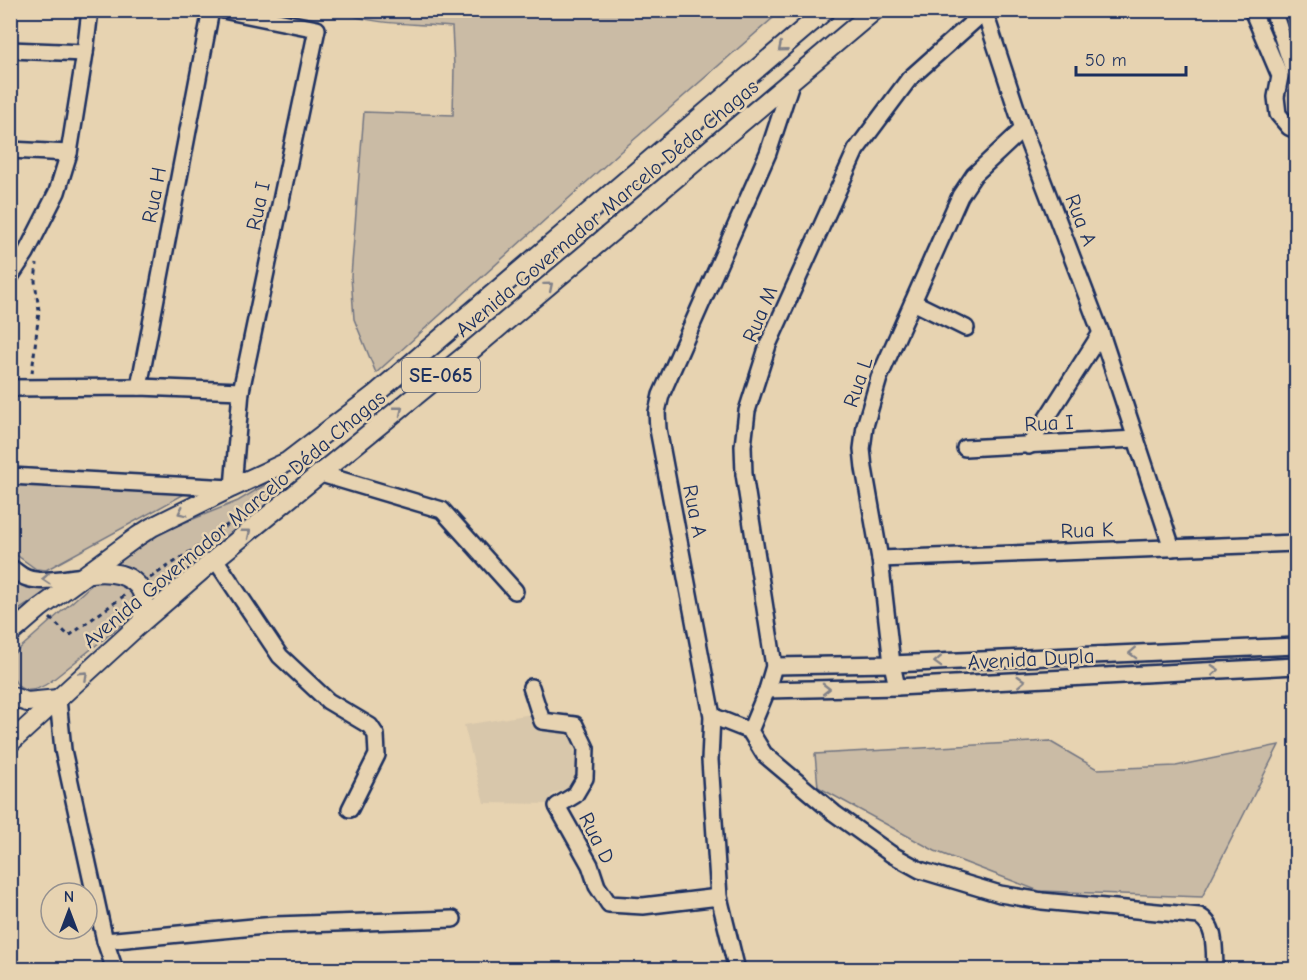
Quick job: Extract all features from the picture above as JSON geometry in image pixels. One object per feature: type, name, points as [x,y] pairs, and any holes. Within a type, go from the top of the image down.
[{"type":"main road","name":"Avenida Governador Marcelo Déda Chagas","points":[[10,634],[40,608],[121,547],[152,527],[287,462],[373,396],[826,10]]},
{"type":"main road","name":"Avenida Governador Marcelo Déda Chagas","points":[[10,743],[141,623],[215,559],[321,474],[791,83],[875,10]]},
{"type":"main road","points":[[88,574],[107,571],[116,573],[128,577],[138,586],[144,602],[141,623]]},
{"type":"main road","points":[[10,696],[27,702],[58,699]]},
{"type":"street","points":[[10,277],[32,257],[69,153],[90,10]]},
{"type":"street","name":"Rua H","points":[[139,387],[211,10]]},
{"type":"street","name":"Rua I","points":[[223,10],[317,29],[240,391],[232,487]]},
{"type":"street","points":[[1252,10],[1280,76],[1276,97],[1278,114],[1289,127],[1296,130]]},
{"type":"street","points":[[1273,10],[1296,73]]},
{"type":"street","name":"Rua A","points":[[984,11],[1023,129],[1101,333],[1172,548]]},
{"type":"street","name":"Rua M","points":[[750,731],[774,666],[743,456],[744,429],[751,396],[771,337],[856,150],[909,79],[984,11]]},
{"type":"street","points":[[10,50],[85,53]]},
{"type":"street","name":"Rua A","points":[[737,969],[719,897],[710,760],[712,716],[658,429],[657,412],[661,395],[768,153],[791,83]]},
{"type":"street","name":"Rua L","points":[[897,687],[880,559],[864,468],[865,426],[879,378],[965,187],[974,175],[1023,129]]},
{"type":"street","points":[[10,150],[69,153]]},
{"type":"street","points":[[10,252],[32,257]]},
{"type":"street","points":[[913,302],[966,328]]},
{"type":"street","points":[[1029,446],[1101,333]]},
{"type":"street","points":[[10,388],[139,387],[240,391]]},
{"type":"street","name":"Rua I","points":[[965,448],[1136,439]]},
{"type":"street","points":[[321,474],[442,510],[515,591]]},
{"type":"street","points":[[10,476],[232,487]]},
{"type":"street","name":"Rua K","points":[[880,559],[1296,543]]},
{"type":"street","points":[[215,559],[280,656],[328,701],[370,726],[376,735],[378,755],[350,809]]},
{"type":"street","points":[[10,567],[25,578],[43,580],[88,574]]},
{"type":"street","name":"Avenida Dupla","points":[[774,666],[1296,646]]},
{"type":"street","name":"Avenida Dupla","points":[[767,690],[897,687],[1296,666]]},
{"type":"street","name":"Rua D","points":[[531,687],[542,721],[575,725],[586,748],[585,778],[575,795],[557,807],[590,865],[597,886],[609,904],[644,906],[719,897]]},
{"type":"street","points":[[58,699],[63,750],[105,941],[115,969]]},
{"type":"street","points":[[712,716],[750,731],[764,754],[825,806],[891,855],[920,870],[1000,894],[1042,902],[1199,916],[1209,924],[1212,933],[1215,969]]},
{"type":"street","points":[[105,941],[302,923],[453,919]]},
{"type":"path","points":[[29,387],[36,352],[39,310],[32,257]]},
{"type":"shaded area","points":[[339,11],[781,11],[621,151],[376,373],[354,319],[351,276],[364,112],[453,115],[452,27],[381,22]]},
{"type":"shaded area","points":[[11,482],[192,490],[46,570],[36,569],[11,551]]},
{"type":"shaded area","points":[[270,482],[286,493],[152,602],[147,586],[139,576],[128,570],[112,566],[161,532],[238,501]]},
{"type":"shaded area","points":[[10,575],[62,581],[11,615]]},
{"type":"shaded area","points":[[97,580],[123,582],[137,594],[135,614],[50,682],[32,690],[20,688],[13,676],[10,657]]},
{"type":"shaded area","points":[[532,714],[540,729],[554,726],[567,727],[573,733],[577,778],[572,786],[551,795],[552,804],[484,803],[464,725]]},
{"type":"shaded area","points":[[1049,741],[1097,769],[1176,766],[1279,745],[1202,897],[1039,891],[935,851],[818,787],[815,754]]}]
